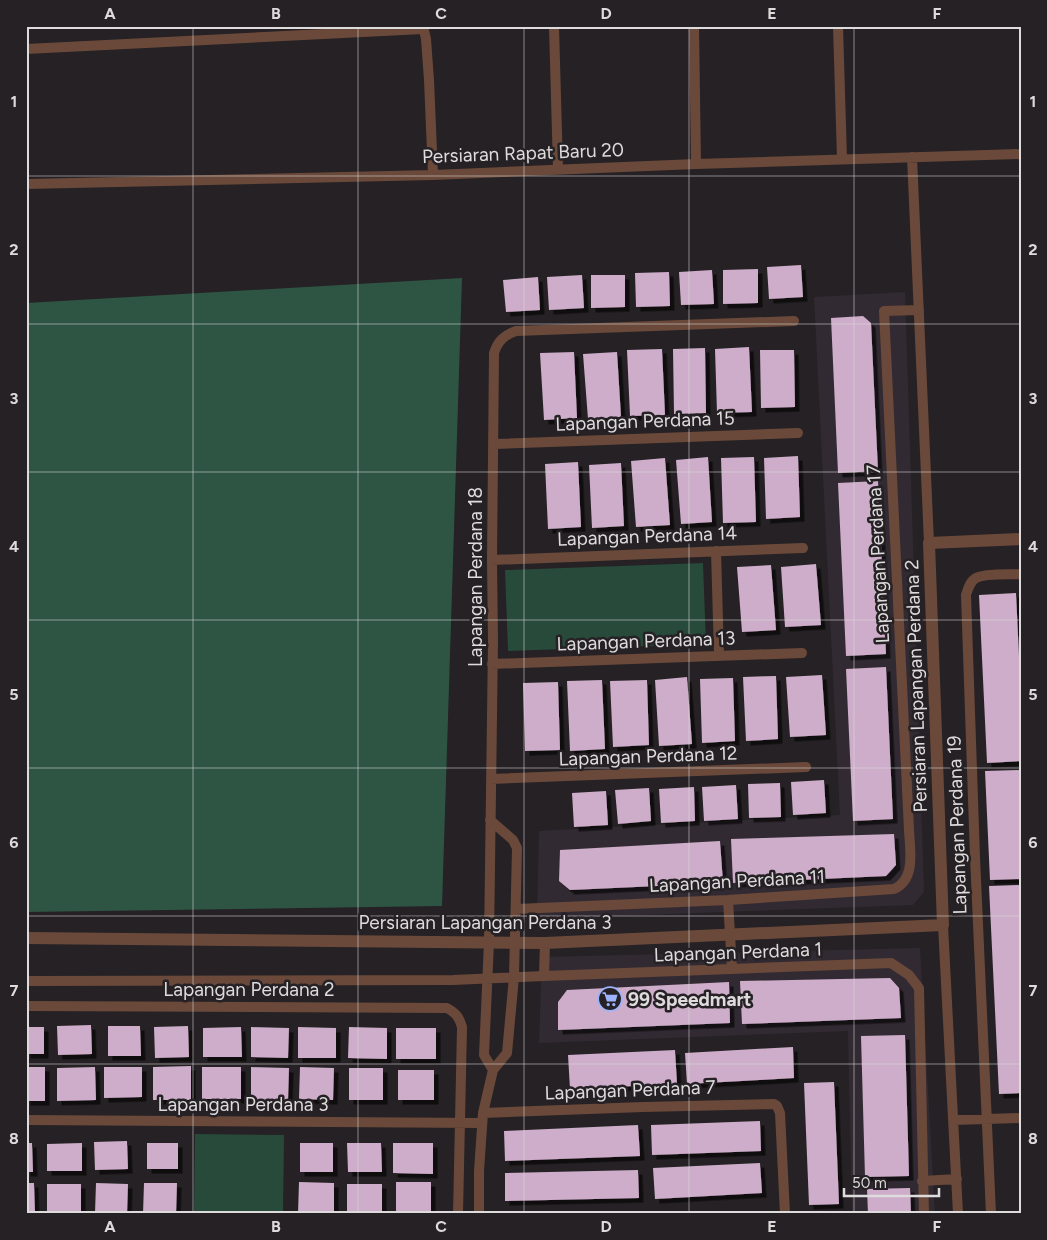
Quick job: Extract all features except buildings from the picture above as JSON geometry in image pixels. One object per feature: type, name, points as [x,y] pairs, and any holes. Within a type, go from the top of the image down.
[{"type":"street","points":[[554,26],[558,169]]},
{"type":"street","points":[[694,26],[696,164]]},
{"type":"street","points":[[838,26],[842,160]]},
{"type":"street","points":[[26,49],[423,27],[426,39],[429,80],[433,175]]},
{"type":"street","name":"Persiaran Rapat Baru 20","points":[[26,184],[433,175],[696,164],[1021,154]]},
{"type":"street","name":"Persiaran Lapangan Perdana 2","points":[[912,158],[920,310],[943,925],[958,1214]]},
{"type":"street","name":"Lapangan Perdana 17","points":[[909,830],[884,311],[920,310]]},
{"type":"street","name":"Lapangan Perdana 18","points":[[493,1070],[484,1056],[489,942],[494,353],[496,345],[503,338],[516,332],[794,321]]},
{"type":"street","name":"Lapangan Perdana 15","points":[[494,444],[798,433]]},
{"type":"street","points":[[929,543],[1021,539]]},
{"type":"street","name":"Lapangan Perdana 14","points":[[492,560],[803,548]]},
{"type":"street","points":[[716,551],[719,656]]},
{"type":"street","name":"Lapangan Perdana 19","points":[[987,1119],[966,595],[969,585],[975,578],[1021,574]]},
{"type":"street","name":"Lapangan Perdana 13","points":[[492,664],[802,653]]},
{"type":"street","name":"Lapangan Perdana 12","points":[[491,779],[806,767]]},
{"type":"street","points":[[479,1214],[482,1118],[493,1070],[507,1053],[514,978],[516,908],[517,848],[513,840],[490,820]]},
{"type":"street","name":"Lapangan Perdana 11","points":[[516,908],[728,900],[894,889],[902,885],[910,871],[909,830]]},
{"type":"street","points":[[728,900],[732,969]]},
{"type":"street","name":"Persiaran Lapangan Perdana 3","points":[[26,938],[545,943],[943,925]]},
{"type":"street","points":[[544,976],[545,943]]},
{"type":"street","name":"Lapangan Perdana 1","points":[[26,981],[433,980],[891,964],[909,975],[919,988],[924,1214]]},
{"type":"street","name":"Lapangan Perdana 2","points":[[26,1006],[447,1008],[456,1013],[462,1027],[459,1123]]},
{"type":"street","name":"Lapangan Perdana 7","points":[[459,1123],[482,1118],[770,1104],[777,1106],[780,1112],[785,1214]]},
{"type":"street","points":[[954,1120],[1021,1118]]},
{"type":"street","points":[[987,1119],[990,1214]]},
{"type":"street","name":"Lapangan Perdana 3","points":[[26,1120],[459,1123]]},
{"type":"street","points":[[458,1214],[459,1123]]},
{"type":"street","points":[[922,1181],[957,1179]]},
{"type":"shaded area","points":[[905,292],[924,892],[913,905],[537,919],[539,831],[840,815],[814,297]]},
{"type":"shaded area","points":[[920,948],[935,1214],[852,1214],[848,1031],[539,1043],[542,957]]},
{"type":"green space","points":[[462,278],[442,906],[26,912],[26,303]]},
{"type":"green space","points":[[703,563],[706,644],[508,651],[505,570]]},
{"type":"green space","points":[[195,1134],[284,1135],[283,1214],[194,1214]]},
{"type":"place","name":"99 Speedmart","points":[[610,999]]}]
